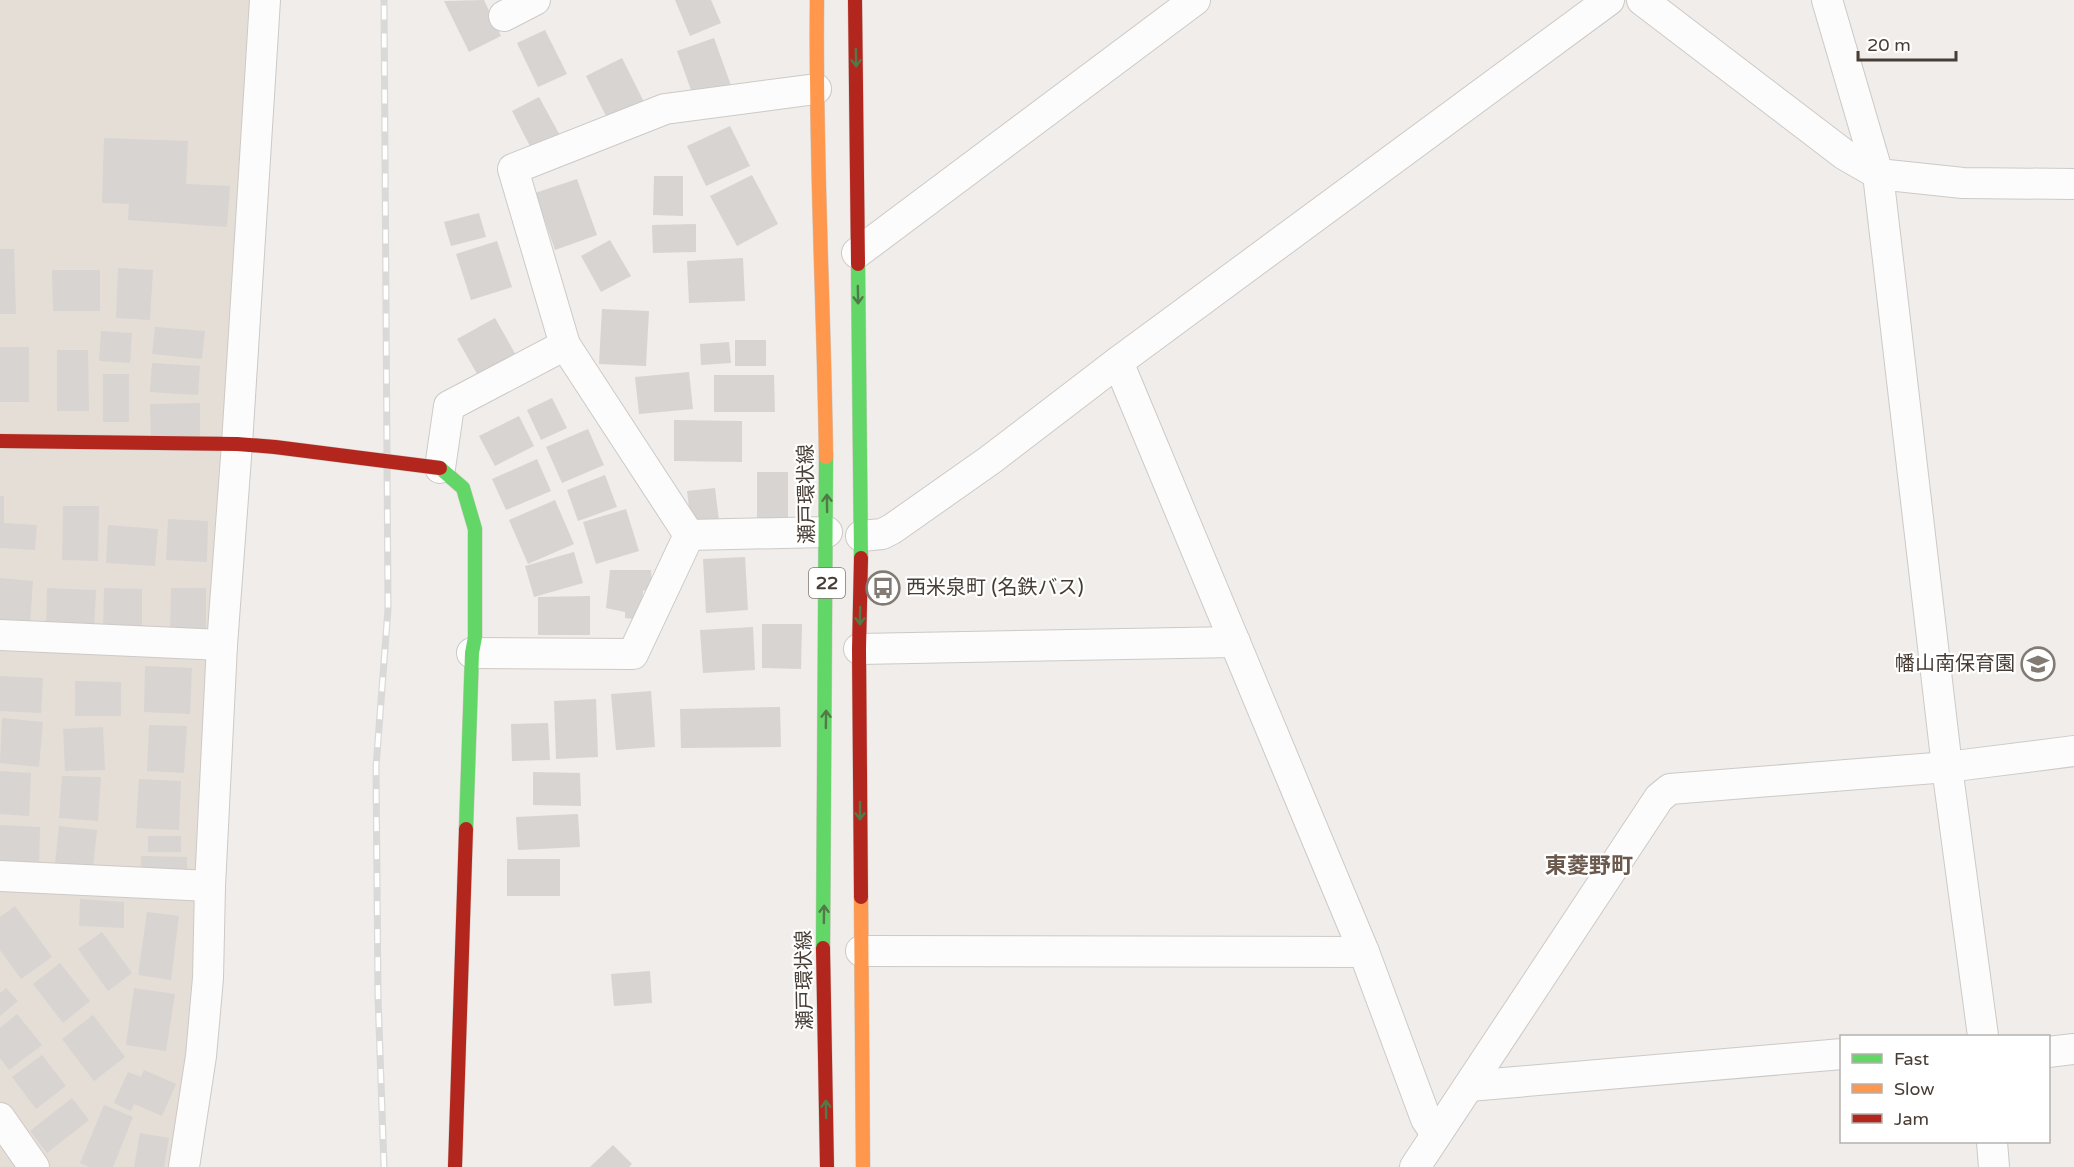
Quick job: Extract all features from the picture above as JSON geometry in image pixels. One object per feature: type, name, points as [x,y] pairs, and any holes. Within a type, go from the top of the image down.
[{"type":"main road","name":"瀬戸環状線","points":[[817,0],[816,89],[824,311],[827,532],[824,962],[827,1167]]},
{"type":"main road","name":"22","points":[[857,2],[863,1167]]},
{"type":"main road","points":[[0,441],[237,444],[275,447],[440,468],[464,488],[475,529],[475,637],[472,653],[456,1167]]},
{"type":"street","points":[[184,1167],[189,1142],[208,978],[210,886],[222,645],[265,0]]},
{"type":"street","points":[[504,16],[535,0]]},
{"type":"street","points":[[857,253],[1195,0]]},
{"type":"street","points":[[861,536],[882,534],[892,529],[990,460],[1118,362],[1609,0]]},
{"type":"street","points":[[1642,0],[1845,155],[1878,174],[1963,183],[2074,184]]},
{"type":"street","points":[[1827,0],[1878,174],[1947,767],[1983,1035]]},
{"type":"street","points":[[688,535],[565,345],[513,170],[665,109],[816,89]]},
{"type":"street","points":[[440,468],[449,406],[565,345]]},
{"type":"street","points":[[1118,362],[1364,952],[1426,1119],[1436,1134]]},
{"type":"street","points":[[688,535],[827,532]]},
{"type":"street","points":[[472,653],[633,654],[688,535]]},
{"type":"street","points":[[0,635],[222,645]]},
{"type":"street","points":[[859,649],[1235,642]]},
{"type":"street","points":[[1415,1167],[1659,798],[1670,789],[1947,767],[2074,751]]},
{"type":"street","points":[[0,876],[210,886]]},
{"type":"street","points":[[861,951],[1364,952]]},
{"type":"street","points":[[2050,1052],[2074,1050]]},
{"type":"street","points":[[1468,1086],[1840,1054]]},
{"type":"street","points":[[0,1118],[34,1167]]},
{"type":"street","points":[[1992,1143],[1994,1167]]},
{"type":"shaded area","points":[[0,0],[254,0],[216,814],[179,1167],[0,1167]]},
{"type":"building","points":[[484,0],[501,36],[469,52],[444,1]]},
{"type":"building","points":[[675,0],[711,0],[721,23],[690,36]]},
{"type":"building","points":[[545,30],[567,74],[538,87],[517,43]]},
{"type":"building","points":[[714,38],[733,91],[696,104],[677,51]]},
{"type":"building","points":[[622,58],[648,110],[612,128],[586,76]]},
{"type":"building","points":[[539,97],[563,141],[535,156],[512,111]]},
{"type":"building","points":[[730,126],[750,166],[706,186],[687,146]]},
{"type":"building","points":[[104,138],[188,141],[186,184],[230,186],[227,227],[128,220],[129,204],[102,203]]},
{"type":"building","points":[[752,175],[778,224],[737,246],[710,196]]},
{"type":"building","points":[[654,176],[683,176],[683,216],[653,215]]},
{"type":"building","points":[[577,179],[597,235],[555,250],[535,193]]},
{"type":"building","points":[[479,213],[486,237],[451,246],[444,222]]},
{"type":"building","points":[[696,224],[696,252],[653,253],[652,225]]},
{"type":"building","points":[[610,240],[631,276],[601,292],[581,256]]},
{"type":"building","points":[[497,241],[512,287],[471,300],[456,254]]},
{"type":"building","points":[[0,249],[14,249],[16,314],[0,314]]},
{"type":"building","points":[[743,258],[745,301],[689,303],[687,261]]},
{"type":"building","points":[[118,268],[153,270],[150,320],[116,318]]},
{"type":"building","points":[[52,270],[100,270],[100,311],[53,311]]},
{"type":"building","points":[[602,309],[649,311],[646,366],[599,364]]},
{"type":"building","points":[[495,318],[517,357],[480,379],[457,339]]},
{"type":"building","points":[[155,327],[205,331],[202,359],[152,354]]},
{"type":"building","points":[[101,331],[132,333],[130,363],[99,361]]},
{"type":"building","points":[[735,340],[766,340],[766,366],[735,366]]},
{"type":"building","points":[[729,342],[731,363],[701,365],[700,344]]},
{"type":"building","points":[[0,347],[29,347],[29,402],[0,402]]},
{"type":"building","points":[[57,350],[88,350],[89,411],[57,411]]},
{"type":"building","points":[[152,363],[200,366],[198,395],[150,392]]},
{"type":"building","points":[[689,372],[693,409],[639,414],[635,377]]},
{"type":"building","points":[[103,374],[129,374],[129,422],[103,422]]},
{"type":"building","points":[[714,375],[774,375],[775,412],[714,412]]},
{"type":"building","points":[[552,398],[567,428],[541,440],[527,410]]},
{"type":"building","points":[[200,403],[200,441],[151,441],[150,404]]},
{"type":"building","points":[[519,416],[534,446],[495,466],[479,436]]},
{"type":"building","points":[[674,420],[742,421],[742,462],[674,461]]},
{"type":"building","points":[[588,429],[604,465],[562,483],[546,447]]},
{"type":"building","points":[[537,459],[551,491],[506,510],[492,479]]},
{"type":"building","points":[[757,472],[788,472],[788,520],[757,520]]},
{"type":"building","points":[[605,475],[617,507],[578,521],[567,490]]},
{"type":"building","points":[[715,488],[719,521],[691,524],[687,491]]},
{"type":"building","points":[[0,496],[4,496],[4,523],[37,525],[35,550],[0,548]]},
{"type":"building","points":[[555,500],[574,544],[528,564],[509,520]]},
{"type":"building","points":[[63,506],[99,506],[98,561],[62,560]]},
{"type":"building","points":[[626,509],[639,551],[596,564],[583,522]]},
{"type":"building","points":[[168,519],[208,521],[207,562],[166,560]]},
{"type":"building","points":[[108,525],[158,529],[155,566],[106,563]]},
{"type":"building","points":[[574,552],[583,583],[534,597],[525,566]]},
{"type":"building","points":[[745,557],[748,610],[706,613],[703,559]]},
{"type":"building","points":[[610,570],[651,570],[652,588],[643,591],[642,620],[625,618],[625,612],[606,608]]},
{"type":"building","points":[[0,578],[33,581],[30,624],[0,621]]},
{"type":"building","points":[[47,588],[96,590],[94,628],[46,626]]},
{"type":"building","points":[[104,588],[142,589],[142,634],[103,634]]},
{"type":"building","points":[[171,588],[206,588],[206,634],[170,634]]},
{"type":"building","points":[[590,596],[590,635],[538,635],[538,597]]},
{"type":"building","points":[[762,624],[802,624],[801,669],[762,668]]},
{"type":"building","points":[[753,627],[755,670],[703,673],[700,630]]},
{"type":"building","points":[[145,666],[192,668],[190,714],[144,712]]},
{"type":"building","points":[[0,676],[43,678],[41,713],[0,711]]},
{"type":"building","points":[[75,681],[121,682],[121,716],[75,716]]},
{"type":"building","points":[[651,691],[655,747],[616,750],[611,694]]},
{"type":"building","points":[[596,699],[598,757],[556,759],[554,701]]},
{"type":"building","points":[[780,707],[781,747],[681,748],[680,709]]},
{"type":"building","points":[[2,718],[43,722],[39,767],[0,763]]},
{"type":"building","points":[[548,723],[550,760],[512,761],[511,724]]},
{"type":"building","points":[[149,725],[187,726],[184,773],[147,771]]},
{"type":"building","points":[[103,727],[105,770],[65,771],[63,729]]},
{"type":"building","points":[[0,771],[31,773],[29,816],[0,814]]},
{"type":"building","points":[[533,772],[580,773],[581,806],[533,805]]},
{"type":"building","points":[[62,776],[101,777],[98,821],[59,818]]},
{"type":"building","points":[[139,779],[181,781],[179,830],[136,828]]},
{"type":"building","points":[[578,814],[580,847],[518,850],[516,817]]},
{"type":"building","points":[[0,825],[40,827],[39,868],[0,867]]},
{"type":"building","points":[[59,826],[97,830],[92,878],[54,874]]},
{"type":"building","points":[[148,836],[181,836],[181,852],[148,852]]},
{"type":"building","points":[[141,856],[187,857],[187,884],[140,882]]},
{"type":"building","points":[[507,859],[560,859],[560,896],[507,896]]},
{"type":"building","points":[[80,899],[124,902],[124,928],[79,926]]},
{"type":"building","points":[[15,906],[52,957],[21,979],[0,950],[0,917]]},
{"type":"building","points":[[147,912],[179,916],[171,980],[138,975]]},
{"type":"building","points":[[102,932],[132,973],[108,991],[78,949]]},
{"type":"building","points":[[60,963],[90,1001],[63,1023],[33,984]]},
{"type":"building","points":[[650,971],[652,1003],[614,1006],[611,974]]},
{"type":"building","points":[[6,988],[18,1001],[0,1016],[0,993]]},
{"type":"building","points":[[134,988],[175,994],[166,1051],[126,1045]]},
{"type":"building","points":[[17,1014],[42,1045],[9,1070],[0,1058],[0,1028]]},
{"type":"building","points":[[93,1015],[125,1057],[94,1081],[62,1039]]},
{"type":"building","points":[[42,1055],[66,1086],[36,1109],[12,1077]]},
{"type":"building","points":[[144,1070],[176,1084],[162,1116],[134,1104],[131,1111],[114,1103],[128,1072],[141,1077]]},
{"type":"building","points":[[72,1098],[89,1120],[47,1153],[30,1131]]},
{"type":"building","points":[[104,1105],[133,1117],[113,1167],[89,1167],[80,1163]]},
{"type":"building","points":[[140,1133],[169,1138],[164,1167],[134,1167]]},
{"type":"building","points":[[613,1145],[632,1164],[629,1167],[590,1167]]},
{"type":"railway","points":[[384,0],[388,609],[376,767],[378,996],[384,1167]]},
{"type":"traffic: fast","points":[[858,264],[861,558]]},
{"type":"traffic: fast","points":[[823,948],[826,457]]},
{"type":"traffic: fast","points":[[440,468],[463,488],[475,529],[475,637],[472,653],[466,829]]},
{"type":"traffic: slow","points":[[817,0],[817,114],[826,457]]},
{"type":"traffic: slow","points":[[861,897],[863,1167]]},
{"type":"traffic: jam","points":[[855,0],[858,264]]},
{"type":"traffic: jam","points":[[0,441],[237,444],[275,447]]},
{"type":"traffic: jam","points":[[275,447],[440,468]]},
{"type":"traffic: jam","points":[[861,558],[859,649],[861,897]]},
{"type":"traffic: jam","points":[[455,1167],[466,829]]},
{"type":"traffic: jam","points":[[823,948],[827,1167]]},
{"type":"place","name":"西米泉町 (名鉄バス)","points":[[883,588]]},
{"type":"place","name":"幡山南保育園","points":[[2038,664]]},
{"type":"district","name":"東菱野町","points":[[1589,866]]}]
